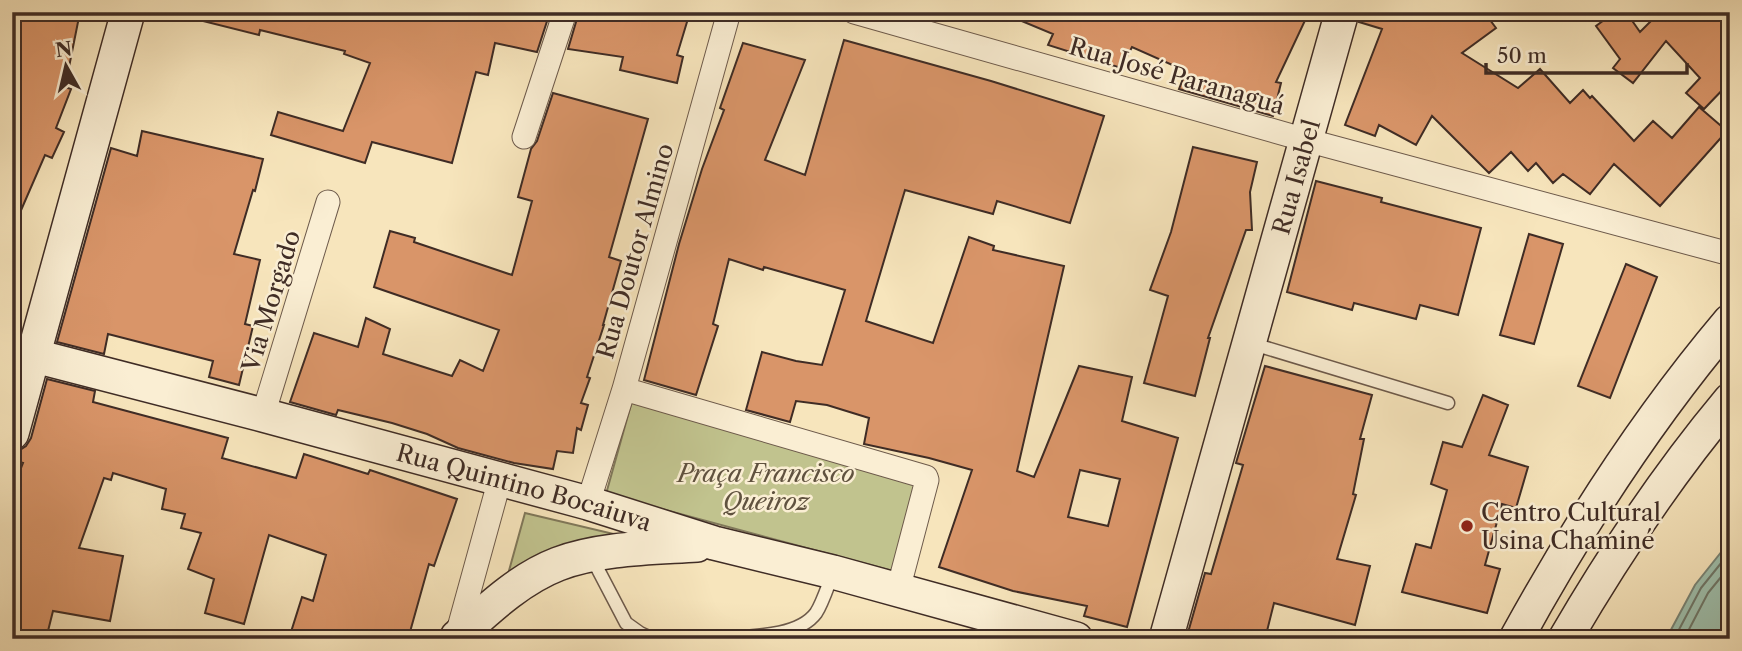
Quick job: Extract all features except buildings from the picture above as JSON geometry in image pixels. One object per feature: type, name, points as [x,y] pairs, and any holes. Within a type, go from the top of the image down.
[{"type":"street","points":[[12,433],[23,353],[128,12]]},
{"type":"street","points":[[524,137],[565,12]]},
{"type":"street","name":"Rua Doutor Almino","points":[[588,503],[624,389],[729,12]]},
{"type":"street","name":"Rua José Paranaguá","points":[[854,12],[1306,140],[1730,254]]},
{"type":"street","name":"Rua Isabel","points":[[1166,639],[1342,12]]},
{"type":"street","name":"Via Morgado","points":[[263,415],[328,202]]},
{"type":"street","points":[[1516,639],[1568,547],[1629,453],[1730,320]]},
{"type":"street","name":"Rua Quintino Bocaiuva","points":[[23,353],[500,479],[588,503],[714,543],[833,572],[1076,639]]},
{"type":"street","points":[[624,389],[926,477],[898,590]]},
{"type":"street","points":[[1565,639],[1593,590],[1650,505],[1730,400]]},
{"type":"street","points":[[457,638],[500,479]]},
{"type":"street","points":[[457,638],[496,602],[526,581],[556,565],[591,555],[714,543]]},
{"type":"lane","points":[[1250,342],[1448,403]]},
{"type":"lane","points":[[591,555],[626,623],[653,639]]},
{"type":"lane","points":[[713,639],[789,631],[805,624],[816,612],[833,572]]},
{"type":"green space","name":"Praça Francisco Queiroz","points":[[632,401],[925,480],[900,573],[606,494]]},
{"type":"green space","points":[[525,513],[618,535],[505,585]]},
{"type":"water","points":[[1730,541],[1730,639],[1666,639],[1695,585]]},
{"type":"place","name":"Centro Cultural Usina Chaminé","points":[[1467,526]]}]
